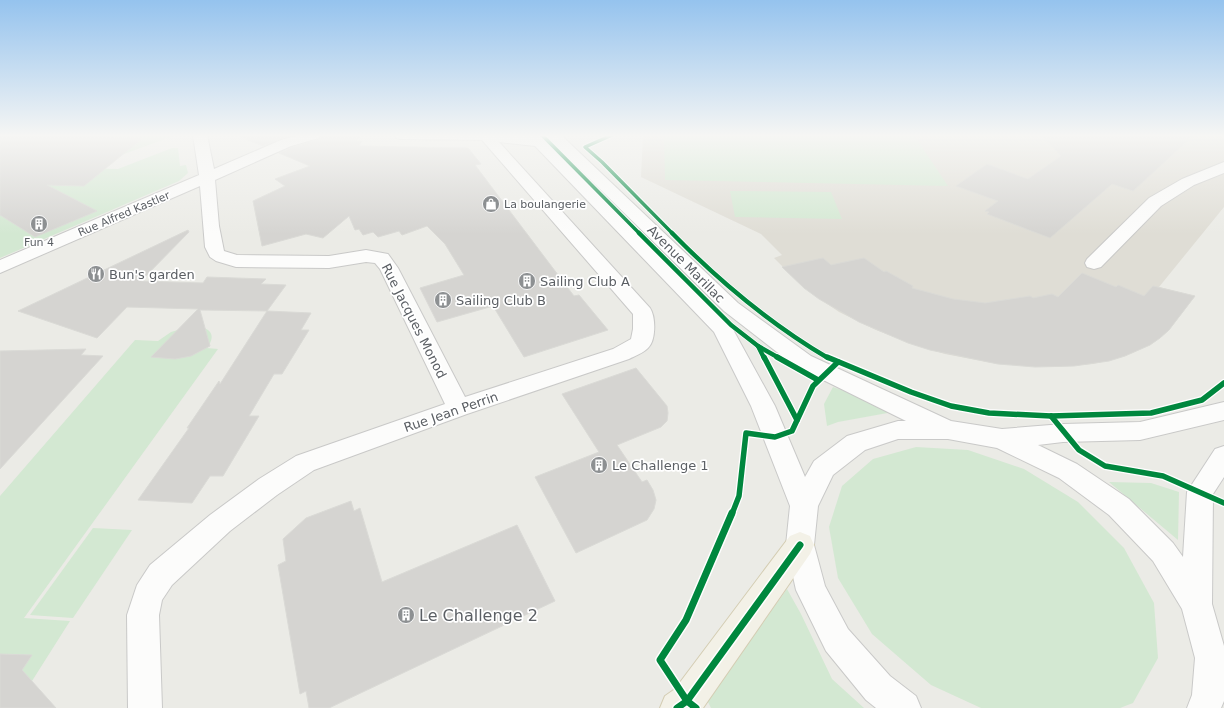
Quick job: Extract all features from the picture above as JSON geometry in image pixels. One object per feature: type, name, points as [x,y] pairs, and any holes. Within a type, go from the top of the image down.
[{"type":"main road","points":[[677,708],[687,701],[800,544]]},
{"type":"street","points":[[206,168],[206,179]]},
{"type":"street","name":"Rue Alfred Kastler","points":[[0,268],[231,168]]},
{"type":"street","name":"Rue Jean Perrin","points":[[145,708],[143,615],[148,595],[161,575],[226,519],[268,487],[305,463],[459,408],[621,354],[641,343],[644,330],[643,313],[517,168]]},
{"type":"street","name":"Avenue Marillac","points":[[571,168],[722,329],[763,406],[804,506]]},
{"type":"street","name":"Avenue Marillac","points":[[577,168],[731,307],[803,361],[948,430]]},
{"type":"street","points":[[1094,263],[1155,202],[1188,182],[1224,168]]},
{"type":"street","name":"Rue Jacques Monod","points":[[206,179],[214,246],[216,253],[224,258],[236,261],[329,262],[366,256],[381,258],[388,268],[459,408]]},
{"type":"street","points":[[904,708],[878,688],[837,640],[811,590],[800,544],[804,506],[823,468],[856,443],[898,430],[948,430],[1002,439],[1063,433],[1140,432],[1224,411]]},
{"type":"street","points":[[1002,439],[1068,471],[1119,507],[1163,552],[1196,604],[1217,667],[1204,708]]},
{"type":"street","points":[[1196,604],[1200,492],[1224,456]]},
{"type":"shaded area","points":[[641,168],[1224,168],[1224,207],[1159,287],[1195,296],[1169,330],[1150,345],[1125,356],[1093,364],[1056,367],[998,364],[945,354],[918,346],[876,330],[839,312],[804,288],[774,258],[782,255],[761,234],[641,177]]},
{"type":"green space","points":[[64,168],[187,168],[188,173],[179,181],[0,258],[0,173]]},
{"type":"green space","points":[[665,168],[936,168],[948,186],[665,180]]},
{"type":"green space","points":[[730,191],[831,192],[842,219],[735,217]]},
{"type":"green space","points":[[201,327],[208,330],[212,335],[211,341],[207,348],[218,349],[24,618],[70,621],[32,681],[22,670],[32,655],[0,654],[0,496],[135,340],[158,341],[171,332],[181,329]]},
{"type":"green space","points":[[833,387],[853,394],[893,412],[838,422],[827,426],[824,404]]},
{"type":"green space","points":[[916,447],[968,450],[1024,469],[1078,502],[1124,548],[1154,603],[1158,658],[1133,703],[1120,708],[981,708],[931,685],[872,634],[838,578],[829,527],[842,486],[873,459]]},
{"type":"green space","points":[[1109,482],[1151,483],[1179,492],[1178,540]]},
{"type":"green space","points":[[93,528],[132,530],[73,618],[30,615]]},
{"type":"green space","points":[[787,589],[801,614],[832,679],[864,708],[711,708],[707,700]]},
{"type":"building","points":[[0,168],[106,168],[84,186],[47,185],[97,211],[35,237],[0,215]]},
{"type":"building","points":[[305,168],[477,168],[574,296],[579,295],[608,330],[524,357],[493,306],[437,322],[420,288],[464,275],[445,244],[427,226],[402,235],[399,231],[378,237],[373,232],[363,235],[359,229],[355,230],[349,216],[323,238],[306,234],[262,246],[253,201],[285,186],[275,179]]},
{"type":"building","points":[[981,168],[998,168],[1028,179],[1044,168],[1158,168],[1133,191],[1112,184],[1050,238],[987,214],[989,212],[985,211],[998,201],[956,186]]},
{"type":"building","points":[[188,230],[189,232],[141,281],[203,283],[207,277],[266,279],[261,284],[286,285],[267,311],[200,310],[210,346],[191,356],[175,359],[151,357],[198,309],[127,307],[97,338],[18,311]]},
{"type":"building","points":[[823,258],[831,265],[864,258],[884,272],[886,271],[913,286],[912,288],[953,299],[985,303],[1030,296],[1033,298],[1052,294],[1058,297],[1082,273],[1116,287],[1118,285],[1144,296],[1153,286],[1195,296],[1169,330],[1160,338],[1150,345],[1125,356],[1109,361],[1074,366],[1035,367],[998,364],[930,350],[908,343],[859,322],[819,299],[804,288],[782,267]]},
{"type":"building","points":[[267,311],[311,313],[301,330],[309,330],[282,374],[274,374],[249,416],[259,416],[223,476],[210,476],[192,503],[138,500],[189,428],[187,428],[219,381],[220,384]]},
{"type":"building","points":[[86,349],[81,355],[103,356],[0,469],[0,351]]},
{"type":"building","name":"Le Challenge 1","points":[[636,368],[667,406],[667,421],[661,427],[617,445],[642,482],[647,480],[653,490],[656,500],[654,509],[647,520],[576,553],[535,477],[599,452],[562,394]]},
{"type":"building","name":"Le Challenge 2","points":[[351,501],[354,511],[360,508],[382,582],[517,525],[555,601],[329,708],[309,708],[306,691],[300,694],[278,565],[286,561],[283,539],[306,518]]},
{"type":"building","points":[[0,654],[32,655],[22,670],[56,708],[0,708]]},
{"type":"cycle path","points":[[575,168],[731,325],[758,346],[797,420]]},
{"type":"cycle path","points":[[608,168],[687,248],[770,320],[803,343],[830,359],[911,392],[951,406],[989,413],[1051,416],[1151,413],[1202,400],[1224,383]]},
{"type":"cycle path","points":[[758,346],[818,380]]},
{"type":"cycle path","points":[[696,708],[687,701],[660,660],[686,620],[739,496],[746,433],[775,437],[792,431],[813,386],[838,362]]},
{"type":"cycle path","points":[[1051,416],[1079,450],[1105,466],[1163,476],[1224,503]]},
{"type":"cycle path","points":[[677,708],[687,701],[800,545]]},
{"type":"place","name":"La boulangerie","points":[[491,204]]},
{"type":"place","name":"Fun 4","points":[[39,224]]},
{"type":"place","name":"Bun's garden","points":[[96,274]]},
{"type":"place","name":"Sailing Club A","points":[[527,281]]},
{"type":"place","name":"Sailing Club B","points":[[443,300]]},
{"type":"place","name":"Le Challenge 1","points":[[599,465]]},
{"type":"place","name":"Le Challenge 2","points":[[406,615]]}]
